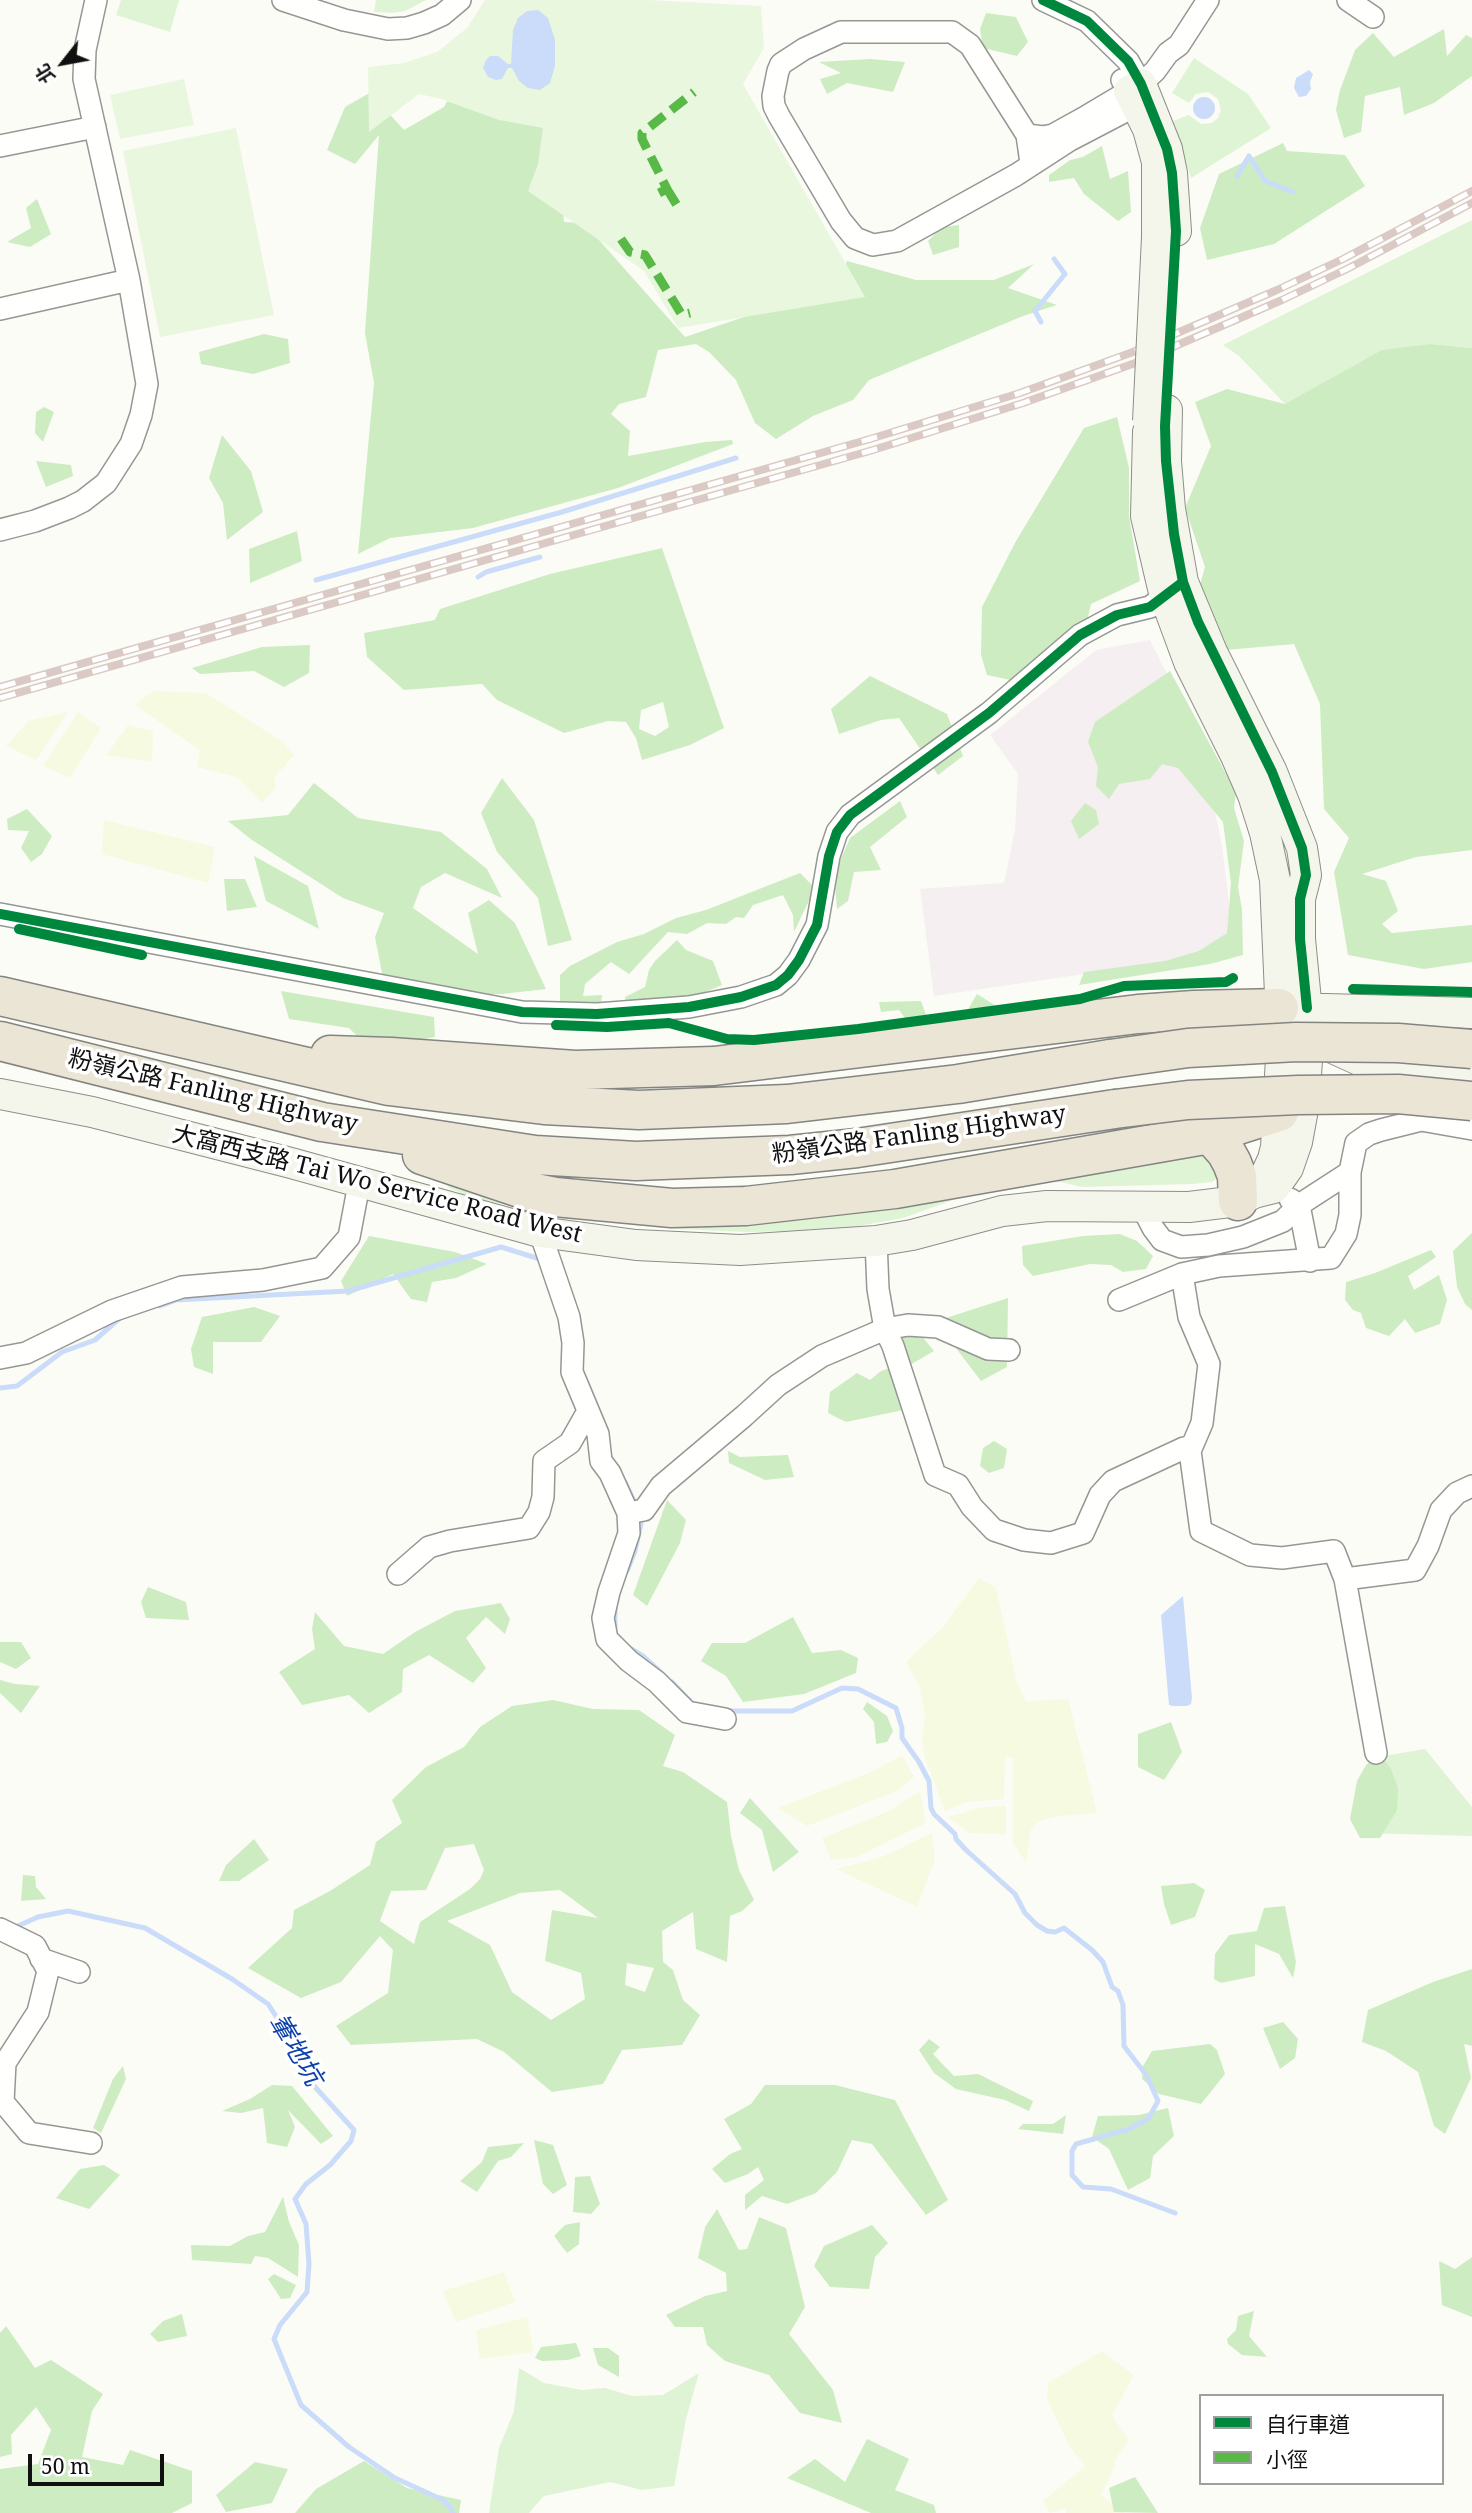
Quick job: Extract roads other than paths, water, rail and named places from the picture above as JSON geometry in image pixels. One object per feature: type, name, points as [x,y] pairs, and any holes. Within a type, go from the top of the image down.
[{"type":"highway","name":"粉嶺公路 Fanling Highway","points":[[0,996],[389,1086],[513,1102],[639,1110],[814,1101],[958,1084],[1188,1048],[1296,1042],[1398,1043],[1471,1078]]},
{"type":"highway","points":[[242,1053],[391,1057],[575,1070],[661,1069],[771,1061],[1138,1014],[1194,1010],[1306,1014]]},
{"type":"highway","name":"粉嶺公路 Fanling Highway","points":[[0,1041],[322,1122],[536,1155],[636,1161],[790,1155],[858,1148],[1188,1100],[1398,1094],[1471,1078]]},
{"type":"highway","points":[[322,1122],[535,1193],[600,1203],[672,1208],[746,1206],[895,1189],[1210,1134],[1292,1108]]},
{"type":"highway","points":[[1210,1134],[1226,1152],[1237,1177],[1256,1194]]},
{"type":"main road","points":[[1139,95],[1159,125],[1172,173],[1157,416],[1166,461],[1174,589],[1189,662],[1246,778],[1265,833],[1277,903],[1306,1014],[1328,1046],[1394,1076]]},
{"type":"main road","points":[[1174,589],[1212,652],[1272,772],[1302,848],[1306,875],[1314,897],[1317,946],[1306,1014],[1282,1040],[1292,1108],[1273,1159],[1256,1194]]},
{"type":"main road","points":[[1306,1014],[1463,1012]]},
{"type":"main road","points":[[1463,1012],[1447,1027],[1442,1046],[1446,1061],[1471,1078]]},
{"type":"main road","points":[[1292,1108],[1349,1087],[1394,1076],[1471,1078]]},
{"type":"main road","name":"大窩西支路 Tai Wo Service Road West","points":[[0,1094],[92,1112],[291,1163],[359,1184],[546,1252],[636,1245],[740,1250],[876,1241],[912,1236],[1002,1211],[1047,1206],[1189,1207],[1256,1194]]},
{"type":"street","points":[[0,530],[35,522],[83,501],[106,483],[131,444],[141,415],[147,384],[129,280],[84,79],[83,63],[96,0]]},
{"type":"street","points":[[282,0],[344,20],[387,29],[407,28],[424,23],[442,15],[460,0]]},
{"type":"street","points":[[1031,163],[1027,135],[970,45],[952,32],[841,32],[828,36],[781,64],[775,83],[774,106],[779,116],[841,221],[855,238],[880,244],[897,241],[1016,175],[1139,95],[1168,53],[1179,45],[1208,0]]},
{"type":"street","points":[[1348,0],[1373,17]]},
{"type":"street","points":[[1046,1],[1087,21],[1128,61],[1139,95]]},
{"type":"street","points":[[1027,135],[1054,135],[1139,95]]},
{"type":"street","points":[[0,146],[95,127]]},
{"type":"street","points":[[0,309],[129,280]]},
{"type":"street","points":[[0,914],[522,1012],[597,1014],[689,1007],[741,997],[776,985],[799,961],[817,925],[829,856],[837,832],[850,815],[989,713],[1080,635],[1117,615],[1150,607],[1174,589]]},
{"type":"street","points":[[1119,1300],[1182,1274],[1219,1266],[1331,1258],[1346,1234],[1350,1215],[1350,1172],[1356,1143],[1381,1130],[1421,1120],[1472,1129]]},
{"type":"street","points":[[1142,1207],[1162,1240],[1181,1248],[1208,1245],[1266,1229],[1283,1221],[1299,1205],[1350,1172]]},
{"type":"street","points":[[0,1358],[26,1353],[112,1311],[182,1287],[263,1280],[322,1268],[349,1237],[359,1184]]},
{"type":"street","points":[[1256,1194],[1299,1205]]},
{"type":"street","points":[[1299,1205],[1310,1261]]},
{"type":"street","points":[[876,1241],[878,1289],[885,1329],[935,1475],[958,1485],[972,1507],[994,1530],[1024,1540],[1051,1543],[1083,1534],[1100,1494],[1113,1481],[1184,1448],[1190,1451]]},
{"type":"street","points":[[546,1252],[569,1317],[572,1372],[598,1434],[601,1461],[635,1512]]},
{"type":"street","points":[[1182,1274],[1189,1317],[1209,1364],[1202,1423],[1190,1451],[1201,1531],[1251,1555],[1282,1558],[1334,1551],[1345,1579],[1376,1753]]},
{"type":"street","points":[[725,1719],[687,1712],[607,1639],[603,1618],[635,1512],[661,1486],[778,1385],[822,1356],[885,1329],[908,1325],[939,1327],[988,1349],[1009,1350]]},
{"type":"street","points":[[398,1574],[429,1547],[528,1528],[540,1511],[544,1461],[570,1443],[587,1413]]},
{"type":"street","points":[[1345,1579],[1415,1570],[1441,1510],[1457,1493],[1472,1486]]},
{"type":"street","points":[[5,1931],[35,1946],[48,1971],[37,2012],[5,2063],[3,2102],[29,2133],[91,2143]]},
{"type":"street","points":[[41,1959],[79,1972]]},
{"type":"water","points":[[538,10],[548,18],[555,40],[555,66],[550,83],[540,90],[528,88],[519,81],[512,68],[508,68],[502,79],[488,77],[483,68],[486,60],[490,56],[498,56],[511,64],[513,30],[518,18],[527,11]]},
{"type":"water","points":[[1309,70],[1313,74],[1311,89],[1306,96],[1299,97],[1294,88],[1296,78]]},
{"type":"water","points":[[1200,97],[1208,97],[1215,104],[1215,112],[1208,119],[1200,119],[1193,112],[1193,104]]},
{"type":"water","points":[[1183,1596],[1192,1698],[1191,1704],[1187,1706],[1173,1706],[1169,1705],[1161,1615]]},
{"type":"waterway","points":[[1237,176],[1249,156],[1265,181],[1293,192]]},
{"type":"waterway","points":[[1041,322],[1035,311],[1065,274],[1054,259]]},
{"type":"waterway","points":[[316,580],[562,512],[736,458]]},
{"type":"waterway","points":[[478,577],[486,572],[540,557]]},
{"type":"waterway","points":[[160,1306],[176,1300],[348,1291],[501,1247],[543,1260]]},
{"type":"waterway","points":[[0,1388],[17,1386],[62,1352],[95,1340],[120,1318]]},
{"type":"waterway","points":[[625,1482],[634,1501]]},
{"type":"waterway","points":[[627,1571],[635,1551],[641,1524],[639,1517]]},
{"type":"waterway","points":[[615,1607],[615,1628]]},
{"type":"waterway","points":[[628,1647],[662,1673]]},
{"type":"waterway","points":[[672,1682],[692,1703]]},
{"type":"waterway","points":[[728,1711],[792,1711],[842,1688],[858,1689],[896,1708],[902,1738],[929,1781],[934,1814],[955,1834],[966,1850],[1015,1894],[1025,1913],[1037,1925],[1055,1932],[1064,1928],[1092,1950],[1103,1962],[1112,1987],[1118,1991],[1123,2005],[1124,2046],[1147,2076],[1158,2101],[1148,2119],[1129,2129],[1076,2144],[1072,2151],[1072,2175],[1083,2187],[1111,2189],[1175,2213]]},
{"type":"waterway","name":"輋地坑","points":[[11,1929],[38,1917],[68,1911],[145,1928],[232,1979],[268,2004],[296,2047],[306,2077],[354,2130],[351,2141],[330,2165],[306,2184],[295,2199],[306,2224],[309,2264],[307,2292],[280,2325],[274,2339],[301,2405],[349,2447],[395,2478],[443,2500],[453,2513]]},
{"type":"railway","points":[[0,687],[870,439],[1020,393],[1133,352],[1277,290],[1343,259],[1472,191]]},
{"type":"railway","points":[[0,698],[873,450],[1023,403],[1138,362],[1282,300],[1472,203]]}]
